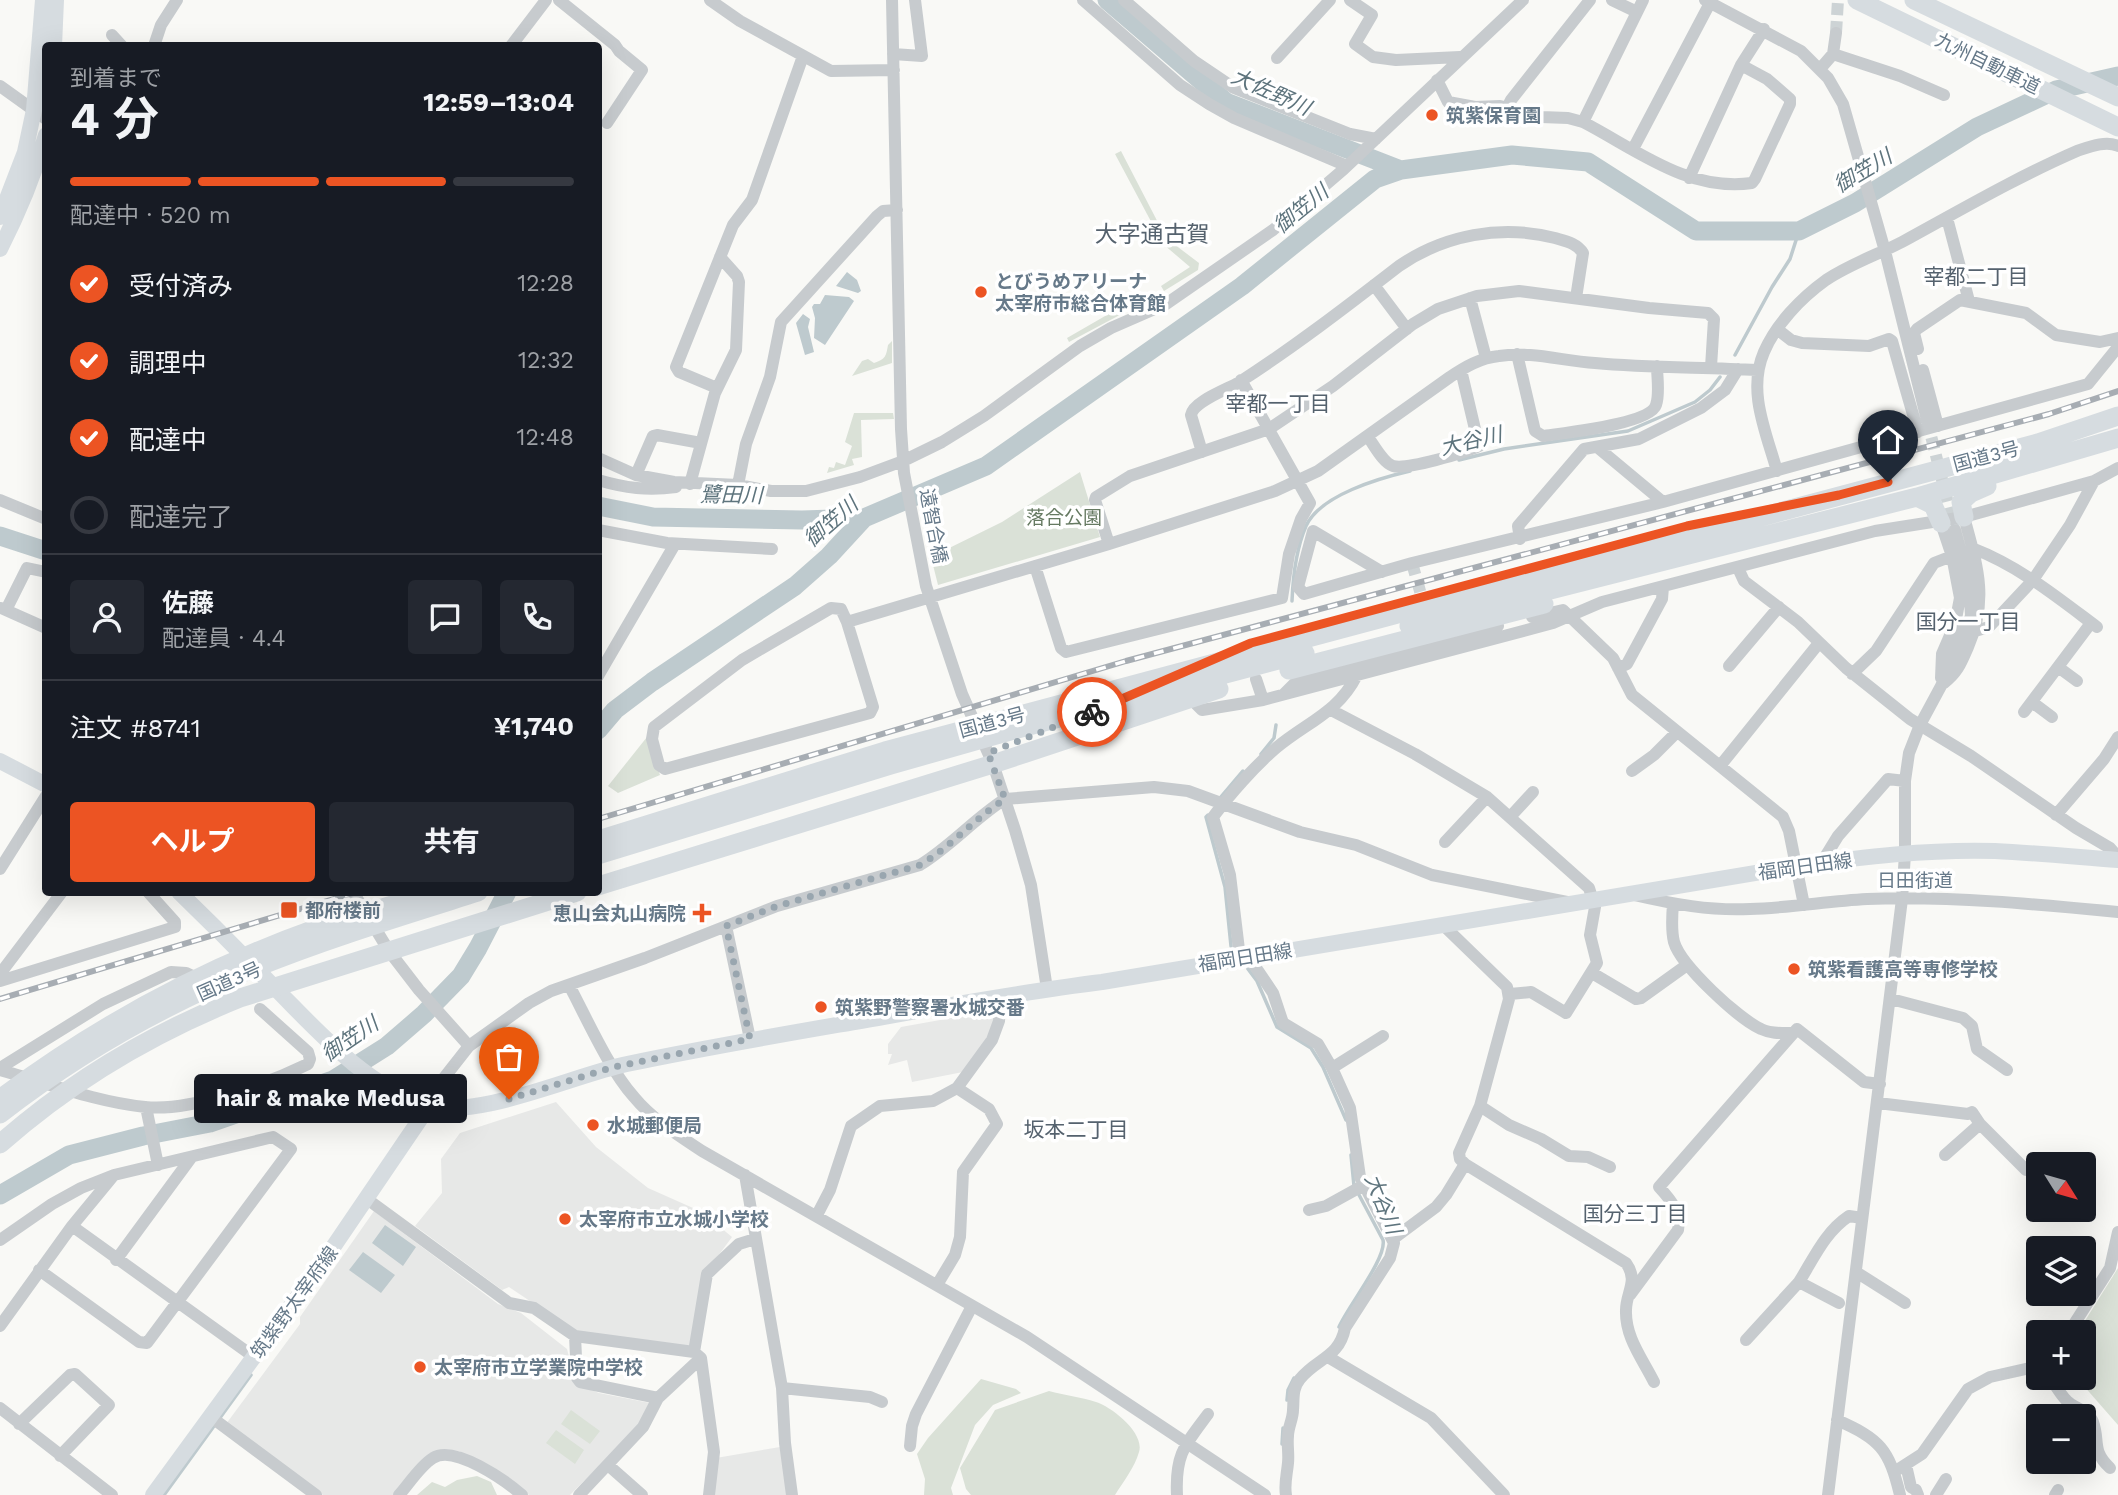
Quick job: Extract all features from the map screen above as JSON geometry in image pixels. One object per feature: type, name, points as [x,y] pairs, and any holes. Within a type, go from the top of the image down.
[{"type":"highway","name":"九州自動車道","points":[[1857,0],[2118,127]]},
{"type":"highway","name":"九州自動車道","points":[[1914,0],[2118,97]]},
{"type":"highway","name":"国道3号","points":[[602,838],[898,748],[1375,628],[1843,504],[2118,416]]},
{"type":"highway","name":"国道3号","points":[[1843,504],[1917,497],[2118,438]]},
{"type":"highway","points":[[1917,497],[1933,505],[1953,523],[1961,502],[1971,493],[2066,454]]},
{"type":"highway","points":[[602,874],[1256,679],[1696,564],[1788,536],[1843,504]]},
{"type":"highway","points":[[602,885],[990,759],[1251,643],[1687,526],[1843,504]]},
{"type":"highway","name":"国道3号","points":[[602,854],[997,734],[1375,628]]},
{"type":"highway","name":"国道3号","points":[[0,1098],[43,1066],[98,1032],[157,999],[236,961],[315,929],[420,896]]},
{"type":"highway","name":"国道3号","points":[[0,1114],[109,1041],[250,970],[333,939],[466,896]]},
{"type":"highway","points":[[0,1144],[95,1062],[166,1022],[228,993],[549,896]]},
{"type":"highway","points":[[0,1127],[63,1088],[195,1016],[386,946]]},
{"type":"main road","points":[[0,216],[40,114],[43,0]]},
{"type":"main road","points":[[54,42],[56,0]]},
{"type":"main road","points":[[0,248],[23,200],[42,148]]},
{"type":"main road","points":[[0,761],[42,783]]},
{"type":"main road","name":"福岡日田線","points":[[183,896],[342,1052],[384,1084],[429,1106],[453,1107],[509,1099],[614,1067],[750,1039],[1822,862],[1905,854],[1995,851],[2118,859]]},
{"type":"main road","name":"筑紫野太宰府線","points":[[153,1495],[215,1420],[254,1357],[367,1199],[429,1106]]},
{"type":"street","points":[[155,42],[161,25],[177,0]]},
{"type":"street","points":[[515,42],[546,0]]},
{"type":"street","points":[[559,0],[642,70],[607,124]]},
{"type":"street","points":[[710,0],[740,21],[831,71],[894,70]]},
{"type":"street","name":"遠智合橋","points":[[892,0],[904,467],[928,591],[962,694],[1005,799],[1031,885],[1047,989]]},
{"type":"street","points":[[893,54],[922,56],[915,0]]},
{"type":"street","points":[[1083,0],[1171,78],[1209,104],[1234,118],[1348,165]]},
{"type":"street","points":[[1124,0],[1194,61],[1234,88],[1350,134],[1374,140]]},
{"type":"street","points":[[1277,58],[1330,0]]},
{"type":"street","points":[[1350,0],[1372,15],[1355,44],[1373,57],[1419,61],[1461,57]]},
{"type":"street","points":[[602,481],[641,489],[690,484],[738,485],[771,491],[806,491],[904,467],[984,416],[1080,346],[1111,328],[1166,304],[1273,230],[1348,165],[1523,0]]},
{"type":"street","points":[[1507,108],[1590,0]]},
{"type":"street","points":[[1612,0],[1637,12]]},
{"type":"street","points":[[1583,122],[1643,0]]},
{"type":"street","points":[[1633,149],[1708,1],[1801,51],[1819,69],[1843,104],[1933,423]]},
{"type":"street","points":[[1689,178],[1741,65],[1764,29]]},
{"type":"street","points":[[1819,69],[1833,54],[1836,33]]},
{"type":"street","points":[[112,36],[118,42]]},
{"type":"street","points":[[1833,54],[1900,76],[1944,95]]},
{"type":"street","points":[[717,388],[679,372],[677,367],[733,225],[752,200],[803,56]]},
{"type":"street","points":[[1437,80],[1448,102],[1475,107],[1500,106],[1541,117],[1568,118],[1583,122],[1689,178],[1718,184],[1752,183],[1790,99],[1767,79],[1741,65]]},
{"type":"street","points":[[0,86],[40,114]]},
{"type":"street","points":[[1777,471],[1758,404],[1757,370],[1765,349],[1789,313],[1825,281],[1853,263],[1885,251],[2078,151],[2112,143],[2118,146]]},
{"type":"street","points":[[738,485],[746,444],[770,377],[781,322],[877,216],[883,211],[897,210]]},
{"type":"street","points":[[1947,218],[1969,301]]},
{"type":"street","points":[[1202,452],[1191,415],[1195,406],[1306,338],[1415,255],[1438,245],[1460,237],[1485,233],[1525,233],[1570,242],[1583,253],[1576,298]]},
{"type":"street","points":[[690,484],[717,388],[736,351],[739,282],[720,257]]},
{"type":"street","points":[[1374,285],[1407,329]]},
{"type":"street","points":[[1109,544],[1096,496],[1130,476],[1269,429],[1333,386],[1407,329],[1438,309],[1470,298],[1519,291],[1713,315],[1711,368]]},
{"type":"street","points":[[1470,298],[1486,358]]},
{"type":"street","points":[[1933,423],[1914,333],[1917,328],[1960,300],[2026,313],[2056,335],[2099,342],[2118,338]]},
{"type":"street","points":[[1777,329],[1791,340],[1802,343],[1868,346],[1889,339],[1892,341],[1918,432]]},
{"type":"street","points":[[1382,572],[1313,531],[1298,587],[1304,594],[1467,550],[1664,502],[1918,432],[1933,423],[2088,384],[2118,347]]},
{"type":"street","points":[[847,622],[928,591],[1035,566],[1237,505],[1300,481],[1368,437],[1461,370],[1486,358],[1517,354],[1541,355],[1592,363],[1757,370]]},
{"type":"street","points":[[1517,354],[1535,431],[1542,436],[1628,423],[1652,411],[1657,404],[1657,366]]},
{"type":"street","points":[[1520,539],[1518,526],[1584,449],[1639,439],[1701,408],[1724,390],[1738,369]]},
{"type":"street","points":[[1368,437],[1388,464],[1393,466],[1424,462],[1479,446],[1461,370]]},
{"type":"street","points":[[1035,566],[1061,648],[1066,652],[1147,630],[1278,601],[1284,594],[1289,554],[1310,502],[1241,380]]},
{"type":"street","points":[[636,475],[653,436],[701,443]]},
{"type":"street","points":[[1597,447],[1664,502]]},
{"type":"street","points":[[602,459],[636,475],[690,484]]},
{"type":"street","points":[[1190,698],[1202,710],[1263,700],[1569,616],[1602,602],[1875,531],[1953,523],[2094,481],[2118,468]]},
{"type":"street","points":[[1975,631],[1989,627],[2033,580],[2070,525],[2094,481]]},
{"type":"street","points":[[0,500],[42,517]]},
{"type":"street","points":[[1941,686],[1956,673],[1975,631],[1981,595],[1972,548],[1953,523]]},
{"type":"street","points":[[1941,686],[1942,654],[1955,624],[1959,604],[1952,556],[1953,523]]},
{"type":"street","points":[[1828,1495],[1902,899],[1905,781],[1909,754],[1920,725],[1968,626],[1972,610],[1969,581],[1953,523]]},
{"type":"street","points":[[602,531],[675,544],[772,549]]},
{"type":"street","points":[[602,669],[675,544]]},
{"type":"street","points":[[1972,548],[1999,558],[2094,625],[2028,707],[2052,717]]},
{"type":"street","points":[[1852,674],[1876,651],[1934,563],[1952,556]]},
{"type":"street","points":[[42,571],[27,568],[3,609],[42,626]]},
{"type":"street","points":[[1738,568],[1744,581],[1779,607],[1852,674],[1920,725],[2110,848],[2118,859]]},
{"type":"street","points":[[1618,668],[1627,664],[1662,599],[1662,587]]},
{"type":"street","points":[[1729,666],[1779,607]]},
{"type":"street","points":[[831,608],[841,608],[847,622],[873,707],[870,713],[665,769],[659,765],[652,739],[654,727],[742,660],[831,608]]},
{"type":"street","points":[[1284,694],[1299,680],[1311,676],[1563,610],[1613,658],[1626,688],[1632,695],[1783,817],[1787,823],[1804,905]]},
{"type":"street","points":[[1720,766],[1819,643]]},
{"type":"street","points":[[2058,667],[2077,681]]},
{"type":"street","points":[[1286,1495],[1284,1487],[1288,1463],[1288,1434],[1295,1388],[1308,1371],[1328,1357],[1343,1340],[1349,1321],[1391,1258],[1393,1238],[1360,1177],[1350,1108],[1332,1068],[1318,1044],[1283,1023],[1273,993],[1244,957],[1230,876],[1213,817],[1276,748],[1331,710],[1350,689],[1357,675]]},
{"type":"street","points":[[1256,679],[1263,700]]},
{"type":"street","points":[[1331,710],[1415,754],[1487,797],[1589,888],[1594,899],[1590,935],[1597,963],[1566,1013],[1531,992],[1510,993]]},
{"type":"street","points":[[1632,771],[1678,732]]},
{"type":"street","points":[[2056,815],[2104,759],[2118,737]]},
{"type":"street","points":[[1822,862],[1838,836],[1888,779],[1905,781]]},
{"type":"street","points":[[429,1106],[436,1087],[470,1046],[529,1003],[569,985],[777,906],[920,865],[938,854],[1005,799],[1154,787],[1188,791],[1300,832],[1356,845],[1432,875],[1571,902]]},
{"type":"street","points":[[1510,817],[1533,792]]},
{"type":"street","points":[[1445,842],[1487,797]]},
{"type":"street","points":[[0,869],[42,804]]},
{"type":"street","name":"日田街道","points":[[1629,894],[1673,904],[1717,909],[1902,899],[1986,901],[2118,912]]},
{"type":"street","points":[[0,974],[59,896]]},
{"type":"street","points":[[0,981],[176,928],[175,922],[152,896]]},
{"type":"street","points":[[355,896],[386,946],[419,990],[470,1046]]},
{"type":"street","points":[[1673,904],[1674,942],[1695,975],[1755,1026],[1769,1032],[1793,1033]]},
{"type":"street","points":[[1443,925],[1510,993],[1480,1105],[1459,1153],[1460,1159],[1621,1258],[1629,1266],[1633,1276],[1626,1306],[1628,1334],[1654,1382]]},
{"type":"street","points":[[726,926],[750,1039]]},
{"type":"street","points":[[1592,973],[1630,997],[1641,998],[1687,965]]},
{"type":"street","points":[[0,1069],[103,1004],[171,972],[186,973],[228,993]]},
{"type":"street","points":[[569,985],[632,1096],[649,1113],[702,1151],[1027,1336],[1265,1495]]},
{"type":"street","points":[[817,1215],[830,1190],[851,1126],[880,1106],[933,1101],[957,1088],[992,1040],[999,1021],[1001,996]]},
{"type":"street","points":[[1891,999],[1963,1018],[1972,1026],[1978,1049],[2007,1070]]},
{"type":"street","points":[[0,1069],[147,1111],[215,1098],[275,1080],[309,1064],[308,1052],[260,1009]]},
{"type":"street","points":[[1630,1295],[1678,1230],[1674,1205],[1659,1187],[1797,1029],[1864,1082],[1880,1084]]},
{"type":"street","points":[[1332,1068],[1382,1036]]},
{"type":"street","points":[[937,1285],[955,1255],[960,1237],[963,1172],[997,1124],[989,1109],[957,1088]]},
{"type":"street","points":[[1878,1103],[1968,1114],[1972,1112],[1980,1124],[2026,1170]]},
{"type":"street","points":[[1480,1105],[1509,1125],[1541,1139],[1569,1156],[1587,1157],[1609,1167]]},
{"type":"street","points":[[147,1111],[157,1160]]},
{"type":"street","points":[[1945,1155],[1980,1124]]},
{"type":"street","points":[[0,1240],[80,1188],[157,1160],[191,1158],[273,1137],[291,1149],[147,1343],[143,1344],[39,1270]]},
{"type":"street","points":[[116,1260],[191,1158]]},
{"type":"street","points":[[1393,1238],[1436,1207],[1465,1164]]},
{"type":"street","points":[[0,1326],[72,1226],[114,1175]]},
{"type":"street","points":[[745,1175],[782,1388],[785,1443],[792,1495]]},
{"type":"street","points":[[1309,1210],[1326,1206],[1364,1185]]},
{"type":"street","points":[[367,1199],[509,1303],[534,1308],[575,1336],[698,1355]]},
{"type":"street","points":[[1746,1340],[1799,1282],[1825,1238],[1838,1224],[1849,1216],[1863,1218]]},
{"type":"street","points":[[72,1226],[176,1304],[254,1357]]},
{"type":"street","points":[[2077,1320],[2110,1268],[2118,1232]]},
{"type":"street","points":[[709,1495],[714,1452],[698,1355],[707,1274],[739,1244],[755,1238]]},
{"type":"street","points":[[1856,1272],[1905,1303]]},
{"type":"street","points":[[1799,1282],[1839,1303]]},
{"type":"street","points":[[910,1446],[916,1414],[972,1306]]},
{"type":"street","points":[[575,1336],[577,1378],[580,1382],[658,1398]]},
{"type":"street","points":[[579,1495],[643,1427],[658,1398],[698,1355]]},
{"type":"street","points":[[1328,1357],[1431,1418],[1504,1495]]},
{"type":"street","points":[[1894,1472],[1922,1454],[1968,1389],[1990,1377],[2026,1369]]},
{"type":"street","points":[[19,1424],[70,1375],[75,1374],[107,1400],[108,1405],[60,1456]]},
{"type":"street","points":[[782,1388],[870,1396],[882,1402]]},
{"type":"street","points":[[2058,1390],[2070,1404],[2088,1415],[2093,1422],[2097,1451],[2110,1468]]},
{"type":"street","points":[[1177,1495],[1176,1472],[1179,1458],[1208,1414]]},
{"type":"street","points":[[3,1417],[19,1424],[112,1495]]},
{"type":"street","points":[[215,1420],[316,1495]]},
{"type":"street","points":[[1838,1420],[1863,1431],[1877,1442],[1894,1472],[1900,1495]]},
{"type":"street","points":[[399,1495],[433,1458],[441,1455],[455,1456],[492,1473],[522,1495]]},
{"type":"street","points":[[608,1465],[642,1495]]},
{"type":"street","points":[[1906,1465],[1911,1487],[1918,1495]]},
{"type":"street","points":[[1936,1495],[1946,1479]]},
{"type":"shaded area","points":[[847,272],[857,280],[861,291],[858,293],[836,286]]},
{"type":"shaded area","points":[[825,295],[849,297],[854,301],[825,345],[814,338],[815,318],[812,307],[814,304],[820,304]]},
{"type":"shaded area","points":[[803,314],[810,319],[808,327],[814,352],[805,355],[796,323]]},
{"type":"shaded area","points":[[996,1010],[989,1038],[963,1072],[912,1082],[907,1060],[888,1065],[892,1054],[888,1054],[888,1044],[901,1027]]},
{"type":"shaded area","name":"太宰府市立水城小学校","points":[[556,1102],[596,1147],[648,1188],[702,1212],[732,1237],[704,1275],[690,1348],[576,1332],[509,1287],[502,1290],[415,1226],[442,1193],[441,1159],[460,1133]]},
{"type":"shaded area","name":"太宰府市立学業院中学校","points":[[374,1211],[498,1304],[521,1313],[567,1349],[576,1384],[599,1393],[650,1403],[641,1423],[570,1495],[529,1495],[497,1472],[459,1451],[440,1450],[429,1456],[393,1495],[323,1495],[226,1424],[300,1324],[300,1317]]},
{"type":"shaded area","points":[[385,1225],[416,1247],[403,1266],[372,1243]]},
{"type":"shaded area","points":[[363,1252],[395,1275],[381,1293],[349,1270]]},
{"type":"shaded area","points":[[780,1447],[787,1495],[712,1495],[716,1458]]},
{"type":"green space","points":[[1121,151],[1166,238],[1199,263],[1198,270],[1164,291],[1161,286],[1190,267],[1163,244],[1115,154]]},
{"type":"green space","points":[[1145,293],[1148,300],[1069,342],[1067,338]]},
{"type":"green space","points":[[892,341],[892,363],[852,376],[862,361],[868,359],[874,363],[883,358]]},
{"type":"green space","points":[[854,413],[893,413],[894,419],[861,420],[862,457],[852,459],[854,465],[827,473],[829,467],[834,468],[836,462],[845,465],[852,446],[845,442]]},
{"type":"green space","name":"落合公園","points":[[1080,472],[1100,537],[938,585],[931,557],[1002,522]]},
{"type":"green space","points":[[647,737],[660,775],[618,793],[608,786]]},
{"type":"green space","points":[[2118,1268],[2118,1425],[2087,1390],[2096,1390],[2096,1320],[2086,1320]]},
{"type":"green space","points":[[981,1379],[1016,1389],[1021,1393],[993,1405],[975,1425],[951,1488],[953,1495],[924,1495],[925,1479],[917,1454]]},
{"type":"green space","points":[[1049,1391],[1103,1405],[1132,1429],[1140,1445],[1139,1452],[1132,1469],[1115,1495],[971,1495],[966,1489],[960,1468],[995,1410]]},
{"type":"green space","points":[[571,1410],[600,1431],[590,1444],[561,1424]]},
{"type":"green space","points":[[556,1430],[584,1450],[575,1464],[546,1443]]},
{"type":"green space","points":[[477,1476],[491,1482],[497,1495],[417,1495],[432,1482],[445,1487],[457,1480]]},
{"type":"waterway","name":"大佐野川","points":[[1107,0],[1226,102],[1401,170]]},
{"type":"waterway","name":"御笠川","points":[[602,725],[615,710],[652,682],[795,586],[829,556],[864,518],[986,466],[1242,286],[1375,179],[1401,170],[1512,155],[1588,162],[1696,231],[1799,231],[1855,203],[1977,127],[2056,90],[2118,76]]},
{"type":"waterway","name":"大谷川","points":[[1735,355],[1790,259],[1799,231]]},
{"type":"waterway","name":"大谷川","points":[[1459,460],[1504,449],[1628,431],[1695,402],[1710,390],[1720,377]]},
{"type":"waterway","name":"大谷川","points":[[1292,601],[1300,544],[1313,515],[1324,505],[1352,490],[1410,471]]},
{"type":"waterway","name":"鷺田川","points":[[602,507],[653,517],[802,520],[864,518]]},
{"type":"waterway","name":"鷺田川","points":[[0,536],[42,550]]},
{"type":"waterway","name":"大谷川","points":[[1261,754],[1274,738],[1276,725]]},
{"type":"waterway","name":"大谷川","points":[[1221,797],[1243,771]]},
{"type":"waterway","name":"大谷川","points":[[1208,815],[1206,817],[1225,887],[1231,946]]},
{"type":"waterway","name":"御笠川","points":[[0,1195],[69,1155],[143,1136],[210,1123],[333,1080],[387,1046],[424,1014],[461,976],[505,896]]},
{"type":"waterway","name":"大谷川","points":[[1248,969],[1257,981],[1277,1027],[1311,1048],[1323,1067],[1346,1120]]},
{"type":"waterway","name":"大谷川","points":[[1351,1155],[1354,1186]]},
{"type":"waterway","name":"大谷川","points":[[1339,1327],[1383,1248],[1383,1240],[1358,1193]]},
{"type":"waterway","points":[[164,1495],[251,1375]]},
{"type":"waterway","name":"大谷川","points":[[1287,1400],[1294,1378]]},
{"type":"waterway","name":"大谷川","points":[[1282,1444],[1283,1428]]},
{"type":"tunnel","points":[[1836,33],[1838,0]]},
{"type":"tunnel","points":[[1927,420],[1954,527]]},
{"type":"tunnel","points":[[1412,563],[1426,612]]},
{"type":"railway","points":[[602,818],[1126,661],[2049,414],[2118,391]]},
{"type":"railway","points":[[0,999],[344,896]]},
{"type":"way so far","points":[[509,1099],[614,1067],[750,1039],[726,926],[802,898],[920,865],[938,854],[1005,799],[988,753],[1092,712]]},
{"type":"place","name":"筑紫保育園","points":[[1432,115]]},
{"type":"place","name":"とびうめアリーナ 太宰府市総合体育館","points":[[981,292]]},
{"type":"place","name":"都府楼前","points":[[289,910]]},
{"type":"place","name":"恵山会丸山病院","points":[[702,913]]},
{"type":"place","name":"筑紫看護高等専修学校","points":[[1794,969]]},
{"type":"place","name":"筑紫野警察署水城交番","points":[[821,1007]]},
{"type":"place","name":"hair & make Medusa","points":[[509,1099]]},
{"type":"place","name":"水城郵便局","points":[[593,1125]]},
{"type":"place","name":"太宰府市立水城小学校","points":[[565,1219]]},
{"type":"place","name":"太宰府市立学業院中学校","points":[[420,1367]]},
{"type":"district","name":"大字通古賀","points":[[1152,234]]},
{"type":"district","name":"宰都二丁目","points":[[1976,277]]},
{"type":"district","name":"宰都一丁目","points":[[1278,404]]},
{"type":"district","name":"国分一丁目","points":[[1968,622]]},
{"type":"district","name":"坂本二丁目","points":[[1076,1130]]},
{"type":"district","name":"国分三丁目","points":[[1635,1214]]},
{"type":"route","points":[[1092,712],[1251,643],[1687,526],[1839,495],[1888,482]]}]
